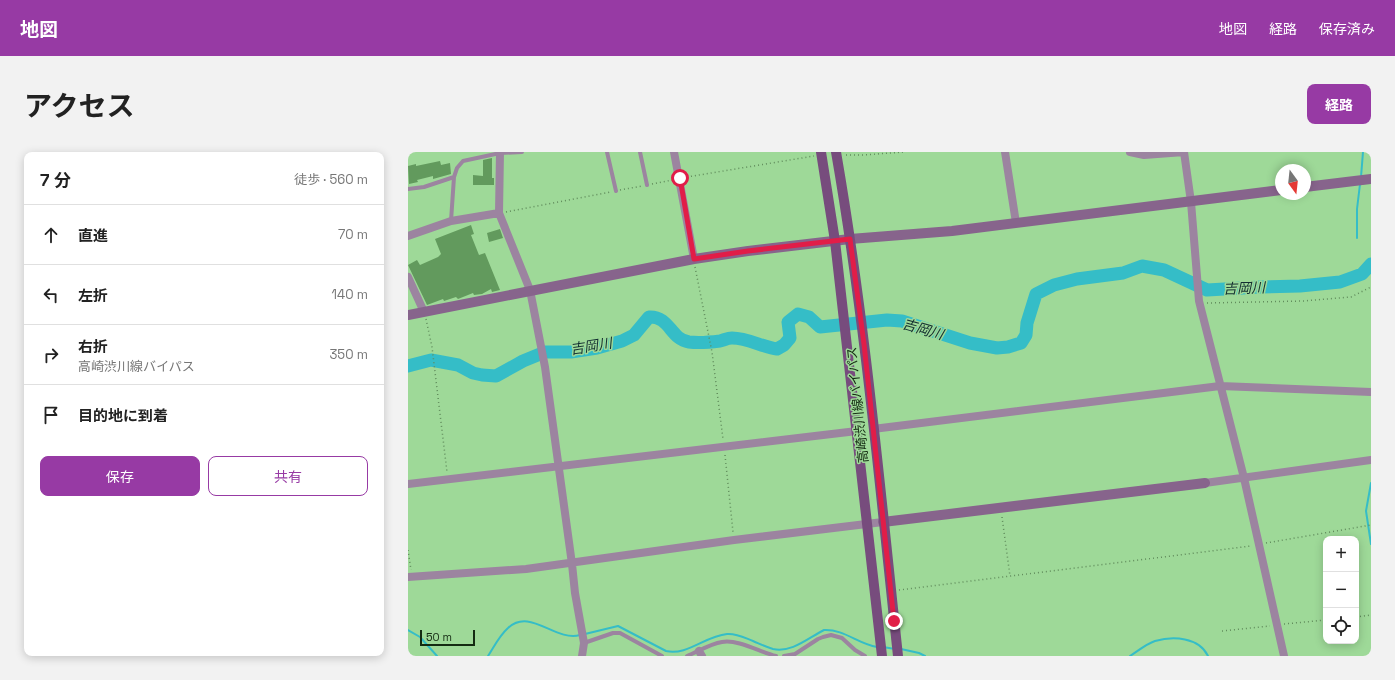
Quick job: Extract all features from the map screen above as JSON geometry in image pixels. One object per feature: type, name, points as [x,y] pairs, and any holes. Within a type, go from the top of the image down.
[{"type":"main road","name":"高崎渋川線バイパス","points":[[821,153],[835,241],[848,346],[882,654]]},
{"type":"main road","name":"高崎渋川線バイパス","points":[[836,154],[850,239],[864,344],[898,656]]},
{"type":"street","points":[[674,152],[694,259]]},
{"type":"street","points":[[1006,152],[1016,223]]},
{"type":"street","points":[[1130,152],[1144,155],[1184,152],[1191,202],[1199,302],[1244,478],[1284,656]]},
{"type":"street","points":[[500,153],[499,214],[530,290],[545,367],[575,593],[583,640],[582,656]]},
{"type":"street","points":[[1311,187],[1371,179]]},
{"type":"street","points":[[408,315],[694,259],[748,251],[850,239],[952,231],[1275,191]]},
{"type":"street","points":[[408,236],[451,221],[499,214]]},
{"type":"street","points":[[408,277],[424,312]]},
{"type":"street","points":[[873,429],[1220,386],[1371,392]]},
{"type":"street","points":[[408,484],[857,431]]},
{"type":"street","points":[[410,576],[518,570],[572,564],[734,540],[1205,483],[1371,460]]},
{"type":"lane","points":[[451,221],[454,177],[457,168],[463,161],[500,153],[522,152]]},
{"type":"lane","points":[[607,152],[616,191]]},
{"type":"lane","points":[[640,152],[647,185]]},
{"type":"lane","points":[[408,189],[424,187],[454,177]]},
{"type":"lane","points":[[583,640],[613,633],[620,633],[662,656]]},
{"type":"lane","points":[[784,656],[795,654],[818,639],[831,635],[842,638],[855,650],[865,656]]},
{"type":"lane","points":[[688,656],[701,653],[712,645],[723,642],[732,642],[776,656]]},
{"type":"path","points":[[836,154],[863,155],[904,152]]},
{"type":"path","points":[[499,214],[680,178],[821,153]]},
{"type":"path","points":[[694,259],[712,352]]},
{"type":"path","points":[[1199,302],[1303,301],[1351,297],[1371,288]]},
{"type":"path","points":[[424,312],[432,347],[448,480]]},
{"type":"path","points":[[1001,508],[1010,576]]},
{"type":"path","points":[[891,591],[1258,545],[1371,525]]},
{"type":"path","points":[[408,550],[410,576]]},
{"type":"path","points":[[1359,617],[1371,615]]},
{"type":"building","points":[[492,158],[492,178],[494,178],[494,185],[473,185],[473,175],[483,176],[483,160]]},
{"type":"building","points":[[440,161],[441,165],[450,163],[451,174],[433,179],[433,176],[417,180],[418,182],[409,184],[408,166],[416,164],[416,166]]},
{"type":"building","points":[[471,225],[474,234],[471,235],[479,255],[485,253],[500,290],[492,292],[491,289],[482,294],[474,295],[473,293],[458,299],[456,297],[444,301],[443,299],[427,305],[408,265],[417,260],[420,265],[438,257],[441,254],[435,239]]},
{"type":"building","points":[[500,229],[503,238],[489,242],[487,233]]},
{"type":"waterway","points":[[1361,177],[1363,152]]},
{"type":"waterway","points":[[1357,238],[1357,209],[1360,184]]},
{"type":"waterway","name":"吉岡川","points":[[408,366],[431,360],[458,365],[473,373],[496,376],[523,361],[545,352],[571,352],[597,348],[622,341],[634,335],[649,317],[661,320],[678,337],[689,342],[713,342],[730,338],[738,338],[777,349],[784,345],[790,338],[788,322],[798,314],[809,317],[820,327],[887,320],[902,321],[970,343],[997,348],[1008,347],[1021,343],[1026,335],[1027,323],[1036,294],[1054,285],[1077,279],[1123,273],[1142,266],[1164,270],[1207,290],[1300,286],[1340,282],[1362,274],[1371,264]]},
{"type":"waterway","points":[[1371,483],[1366,511],[1371,544]]},
{"type":"waterway","points":[[488,656],[502,634],[516,623],[525,621],[561,634],[571,636],[580,635]]},
{"type":"waterway","points":[[585,634],[618,626],[666,651],[674,652],[689,648],[711,638],[727,634],[734,634],[773,649],[780,650],[800,644],[824,630],[831,630],[877,647]]},
{"type":"waterway","points":[[408,630],[420,637],[437,656]]},
{"type":"waterway","points":[[1130,656],[1145,646],[1162,639],[1177,639],[1192,642],[1204,650],[1208,656]]},
{"type":"waterway","points":[[883,647],[895,649]]},
{"type":"waterway","points":[[901,649],[925,656]]},
{"type":"route","points":[[680,178],[694,259],[850,239],[864,344],[894,621]]}]
